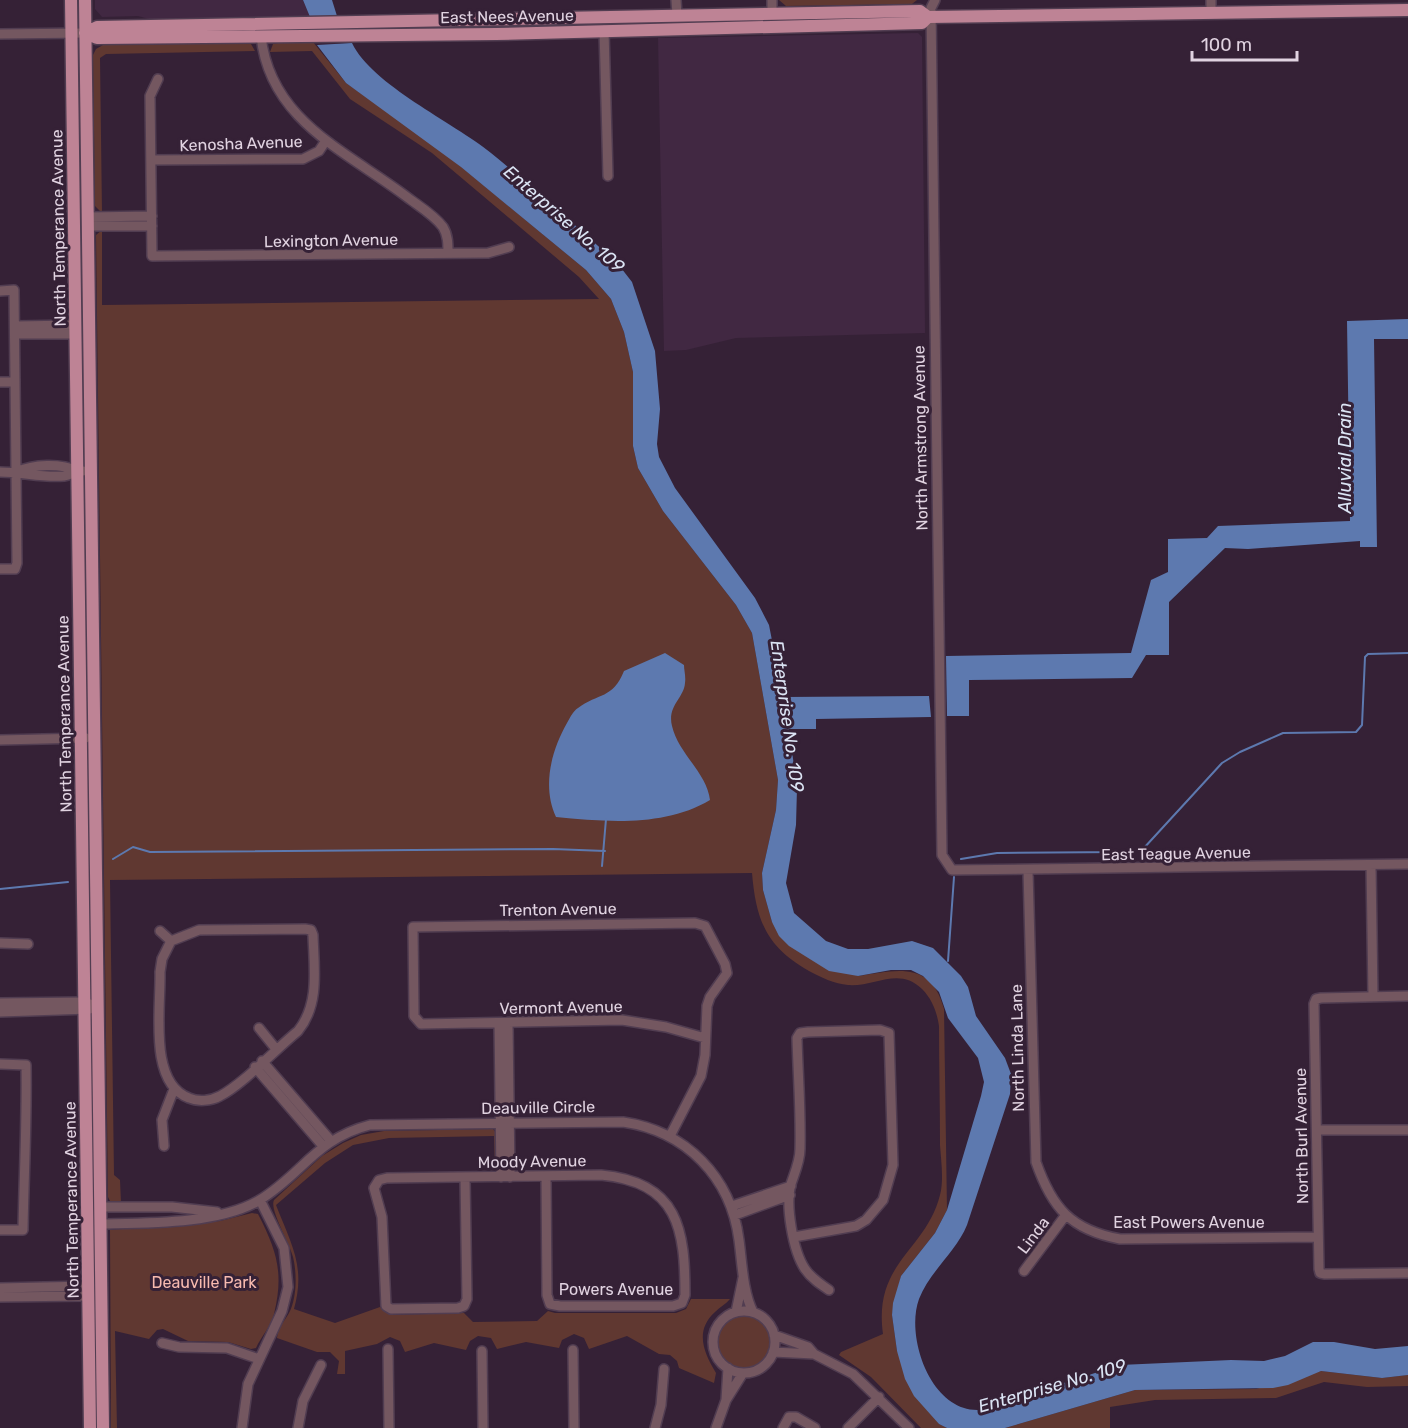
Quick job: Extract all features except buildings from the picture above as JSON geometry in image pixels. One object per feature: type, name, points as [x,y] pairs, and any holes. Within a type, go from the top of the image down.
[{"type":"main road","name":"North Temperance Avenue","points":[[71,0],[76,329],[85,471],[95,738],[104,1428]]},
{"type":"main road","name":"North Temperance Avenue","points":[[85,0],[88,222],[80,739],[90,1428]]},
{"type":"main road","name":"East Nees Avenue","points":[[85,33],[97,27],[556,20],[930,9],[1211,6],[1408,10]]},
{"type":"main road","name":"East Nees Avenue","points":[[85,33],[97,38],[496,34],[922,23],[930,9]]},
{"type":"main road","points":[[667,28],[678,21],[736,20],[772,13]]},
{"type":"main road","points":[[604,30],[611,23],[677,15]]},
{"type":"main road","points":[[86,1121],[93,1154],[94,1214],[101,1224]]},
{"type":"street","points":[[676,0],[677,15]]},
{"type":"street","points":[[772,0],[772,13]]},
{"type":"street","name":"North Armstrong Avenue","points":[[930,9],[942,855],[946,866]]},
{"type":"street","points":[[604,30],[608,176]]},
{"type":"street","name":"East Nees Avenue","points":[[0,34],[85,33]]},
{"type":"street","points":[[261,36],[265,63],[273,80],[301,118],[325,142],[400,191],[437,220],[447,235],[448,253]]},
{"type":"street","points":[[88,222],[152,221],[150,96],[158,79]]},
{"type":"street","name":"Kenosha Avenue","points":[[151,160],[303,159],[319,151],[325,142]]},
{"type":"street","name":"Lexington Avenue","points":[[152,221],[152,256],[488,253],[509,247]]},
{"type":"street","points":[[0,291],[14,290],[16,472],[15,569],[0,569]]},
{"type":"street","points":[[15,330],[76,329]]},
{"type":"street","points":[[0,382],[15,382]]},
{"type":"street","points":[[0,472],[16,472],[28,476],[66,476],[85,471]]},
{"type":"street","points":[[0,740],[95,738]]},
{"type":"street","name":"East Teague Avenue","points":[[946,866],[952,870],[1028,870],[1408,864]]},
{"type":"street","points":[[1371,865],[1373,997],[1408,996]]},
{"type":"street","name":"North Linda Lane","points":[[1028,870],[1036,1162],[1052,1199],[1065,1216]]},
{"type":"street","name":"Trenton Avenue","points":[[416,1021],[413,927],[702,924],[725,964],[727,973],[710,997],[704,1018],[705,1038]]},
{"type":"street","points":[[199,930],[311,930],[313,935],[314,998],[308,1018],[298,1031],[228,1091],[211,1100],[190,1099],[174,1089],[165,1077],[161,1062],[160,972],[162,959],[171,941],[199,930]]},
{"type":"street","points":[[160,931],[171,941]]},
{"type":"street","points":[[0,943],[28,944]]},
{"type":"street","name":"North Burl Avenue","points":[[1373,997],[1316,999],[1320,1273],[1408,1273]]},
{"type":"street","points":[[0,1003],[98,1007]]},
{"type":"street","points":[[0,1012],[85,1006]]},
{"type":"street","name":"Vermont Avenue","points":[[416,1021],[421,1024],[622,1020],[705,1038]]},
{"type":"street","points":[[504,1023],[506,1177]]},
{"type":"street","points":[[259,1028],[276,1049]]},
{"type":"street","points":[[794,1237],[856,1227],[866,1220],[883,1200],[893,1165],[890,1033],[880,1030],[800,1033],[797,1038],[800,1155],[790,1191],[794,1237],[806,1270],[829,1290]]},
{"type":"street","points":[[670,1136],[701,1076],[705,1038]]},
{"type":"street","points":[[0,1064],[26,1065],[27,1129],[24,1157],[23,1230],[0,1230]]},
{"type":"street","points":[[259,1064],[327,1143]]},
{"type":"street","points":[[164,1146],[162,1120],[174,1089]]},
{"type":"street","name":"Deauville Circle","points":[[101,1224],[170,1223],[223,1212],[260,1200],[327,1143],[370,1125],[623,1122],[641,1124],[670,1136],[699,1157],[713,1172],[733,1211],[743,1278],[753,1312]]},
{"type":"street","points":[[1317,1130],[1408,1130]]},
{"type":"street","name":"Moody Avenue","points":[[465,1178],[467,1299],[464,1306],[392,1309],[386,1306],[382,1217],[374,1188],[375,1184],[387,1178],[601,1175],[635,1182],[658,1196],[675,1218],[682,1234],[685,1252],[685,1295],[682,1303]]},
{"type":"street","name":"Powers Avenue","points":[[546,1176],[547,1295],[550,1304],[560,1306],[651,1306],[682,1303]]},
{"type":"street","points":[[733,1211],[790,1191]]},
{"type":"street","points":[[242,1428],[244,1400],[282,1311],[288,1275],[284,1248],[260,1200]]},
{"type":"street","name":"Deauville Circle","points":[[101,1207],[172,1207],[223,1212]]},
{"type":"street","name":"East Powers Avenue","points":[[1065,1216],[1091,1231],[1120,1239],[1318,1237]]},
{"type":"street","name":"Linda","points":[[1024,1271],[1065,1216]]},
{"type":"street","name":"Deauville Circle","points":[[736,1312],[743,1278]]},
{"type":"street","points":[[0,1288],[88,1291]]},
{"type":"street","points":[[0,1298],[88,1291]]},
{"type":"street","points":[[736,1312],[753,1312],[769,1324],[774,1335],[773,1352],[761,1367],[743,1372],[728,1368],[719,1360],[712,1342],[718,1324],[736,1312]]},
{"type":"street","points":[[774,1335],[808,1347],[814,1354],[853,1374],[909,1428]]},
{"type":"street","points":[[162,1343],[179,1347],[226,1348],[260,1359]]},
{"type":"street","points":[[388,1349],[389,1428]]},
{"type":"street","points":[[573,1350],[574,1428]]},
{"type":"street","points":[[482,1352],[483,1428]]},
{"type":"street","points":[[773,1352],[814,1354]]},
{"type":"street","points":[[298,1428],[303,1401],[321,1365]]},
{"type":"street","points":[[726,1400],[728,1368]]},
{"type":"street","points":[[655,1428],[661,1405],[664,1369]]},
{"type":"street","points":[[716,1428],[726,1400],[743,1372]]},
{"type":"street","points":[[848,1428],[879,1397]]},
{"type":"street","points":[[783,1428],[789,1417],[796,1417],[815,1428]]},
{"type":"shaded area","points":[[95,0],[303,0],[310,17],[156,21],[138,16],[102,17],[95,9]]},
{"type":"shaded area","points":[[918,33],[922,37],[925,333],[736,338],[686,350],[664,351],[658,38]]},
{"type":"green space","points":[[779,0],[917,0],[912,4],[786,6]]},
{"type":"green space","points":[[313,42],[346,83],[436,146],[586,270],[611,299],[624,332],[633,372],[633,446],[638,468],[663,511],[736,605],[752,633],[778,780],[776,810],[762,873],[763,890],[772,922],[858,976],[899,971],[911,972],[931,982],[938,993],[944,1009],[947,1210],[935,1233],[901,1276],[892,1315],[897,1351],[939,1424],[947,1428],[921,1428],[871,1377],[839,1355],[841,1352],[883,1334],[882,1310],[886,1290],[893,1273],[924,1230],[940,1195],[942,1177],[939,1026],[935,1011],[929,997],[922,989],[905,979],[886,979],[848,985],[818,976],[794,962],[773,942],[766,931],[760,918],[752,873],[110,880],[114,1175],[120,1180],[121,1203],[110,1201],[108,1197],[96,235],[102,230],[102,305],[599,299],[579,277],[432,153],[350,99],[312,51],[270,52],[273,44]]},
{"type":"green space","points":[[251,44],[255,51],[106,54],[100,58],[102,213],[95,206],[93,55],[96,49],[103,45]]},
{"type":"green space","name":"Deauville Park","points":[[493,1129],[496,1133],[495,1171],[494,1136],[389,1138],[353,1145],[325,1163],[276,1205],[298,1267],[294,1309],[335,1323],[380,1307],[392,1315],[464,1313],[473,1322],[537,1321],[548,1311],[555,1313],[676,1313],[686,1309],[691,1299],[730,1299],[709,1319],[703,1334],[705,1350],[716,1373],[714,1383],[679,1368],[677,1361],[670,1355],[659,1354],[627,1336],[589,1349],[584,1338],[574,1334],[562,1340],[559,1348],[526,1342],[497,1349],[491,1338],[478,1336],[470,1341],[466,1350],[434,1343],[405,1352],[400,1341],[390,1337],[377,1344],[345,1351],[345,1374],[337,1374],[339,1361],[330,1352],[317,1352],[277,1338],[292,1307],[296,1278],[293,1257],[274,1211],[274,1200],[322,1156],[361,1135],[384,1131]]},
{"type":"green space","name":"Deauville Park","points":[[252,1213],[258,1214],[270,1239],[278,1274],[274,1314],[256,1348],[251,1349],[228,1342],[188,1341],[163,1329],[157,1330],[149,1339],[115,1331],[117,1428],[111,1428],[110,1230],[220,1221]]},
{"type":"green space","points":[[744,1316],[758,1320],[766,1328],[770,1342],[766,1356],[758,1364],[744,1368],[730,1364],[722,1356],[718,1342],[722,1328],[730,1320]]},
{"type":"green space","points":[[1321,1371],[1382,1378],[1408,1375],[1408,1386],[1367,1387],[1324,1382],[1276,1398],[1155,1400],[1110,1407],[1110,1428],[1005,1428],[1135,1390],[1256,1389]]},
{"type":"water","points":[[303,0],[332,0],[337,16],[310,17]]},
{"type":"water","name":"Enterprise No. 109","points":[[352,43],[362,59],[377,74],[491,153],[618,264],[632,282],[655,351],[660,409],[657,444],[659,457],[675,488],[755,598],[769,625],[783,697],[929,696],[931,717],[816,719],[816,729],[789,729],[797,788],[796,825],[786,883],[794,913],[826,941],[848,949],[868,949],[912,941],[933,948],[961,976],[968,987],[976,1016],[1005,1058],[1011,1074],[1010,1094],[967,1225],[919,1299],[916,1333],[919,1351],[935,1386],[947,1399],[962,1407],[979,1410],[1120,1365],[1231,1360],[1264,1361],[1285,1356],[1313,1342],[1334,1342],[1375,1349],[1408,1346],[1408,1375],[1382,1378],[1321,1371],[1288,1385],[1273,1388],[1135,1390],[1005,1428],[947,1428],[939,1424],[914,1396],[905,1379],[897,1351],[892,1315],[893,1303],[901,1276],[935,1233],[947,1210],[984,1082],[978,1058],[948,1018],[939,992],[923,976],[911,970],[891,970],[858,976],[829,971],[789,946],[779,936],[772,922],[763,890],[762,873],[776,810],[778,780],[752,633],[736,605],[663,511],[638,468],[633,446],[633,372],[624,332],[611,299],[586,270],[461,167],[346,83],[317,45]]},
{"type":"water","points":[[1408,319],[1408,339],[1374,339],[1377,547],[1360,547],[1360,541],[1248,549],[1225,548],[1169,602],[1169,655],[1146,655],[1132,678],[969,680],[969,716],[947,716],[946,656],[1131,653],[1151,580],[1168,572],[1168,539],[1207,538],[1218,526],[1350,521],[1347,321]]},
{"type":"water","points":[[665,653],[684,665],[684,688],[671,719],[675,736],[704,781],[710,800],[693,809],[655,819],[615,821],[556,817],[550,794],[550,769],[561,734],[572,715],[585,703],[610,691],[620,680],[624,671]]},
{"type":"waterway","points":[[961,859],[997,853],[1122,852],[1143,849],[1222,763],[1240,752],[1283,733],[1356,732],[1362,725],[1365,657],[1368,654],[1408,653]]},
{"type":"waterway","name":"Alluvial Drain","points":[[602,866],[606,819]]},
{"type":"waterway","points":[[113,859],[133,847],[150,852],[553,849],[605,851]]},
{"type":"waterway","points":[[948,961],[954,877]]},
{"type":"waterway","points":[[0,889],[68,882]]}]
